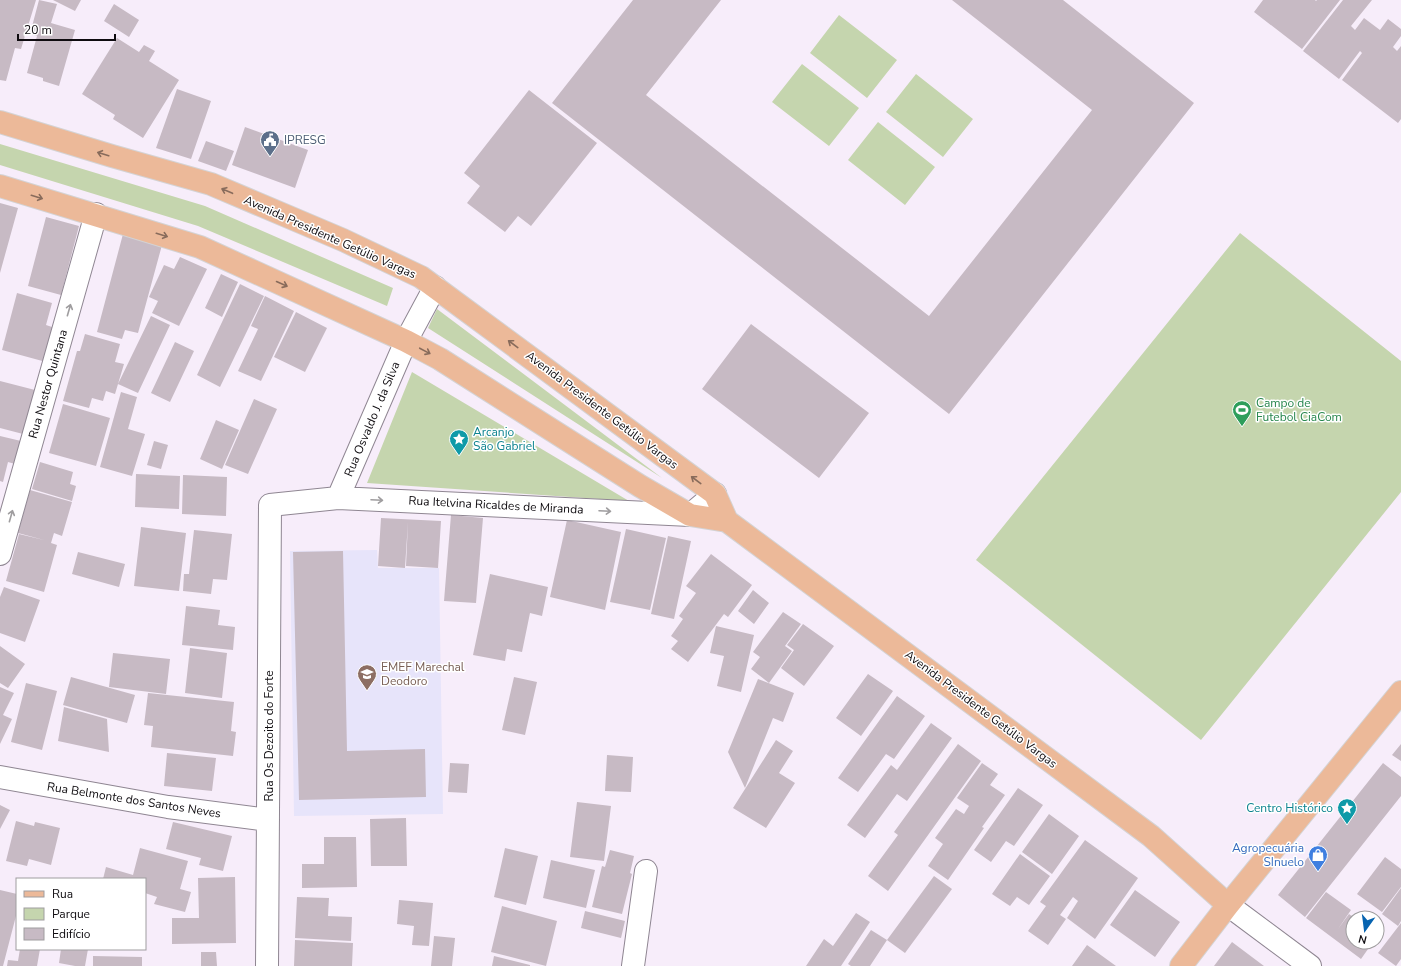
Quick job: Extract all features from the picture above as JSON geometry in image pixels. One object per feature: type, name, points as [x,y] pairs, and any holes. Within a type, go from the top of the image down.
[{"type":"main road","name":"Avenida Presidente Getúlio Vargas","points":[[0,122],[211,184],[343,240],[421,277],[715,494],[727,521]]},
{"type":"main road","name":"Avenida Presidente Getúlio Vargas","points":[[0,186],[96,214],[200,247],[406,341],[440,359],[640,486],[690,515],[727,521],[1151,836],[1228,905]]},
{"type":"main road","points":[[1180,966],[1401,692]]},
{"type":"street","name":"Rua Nestor Quintana","points":[[0,554],[96,214]]},
{"type":"street","name":"Rua Osvaldo J. da Silva","points":[[338,498],[406,341],[435,287]]},
{"type":"street","points":[[690,515],[715,494]]},
{"type":"street","name":"Rua Itelvina Ricaldes de Miranda","points":[[270,505],[338,498],[690,515]]},
{"type":"street","name":"Rua Os Dezoito do Forte","points":[[267,966],[270,505]]},
{"type":"street","name":"Rua Belmonte dos Santos Neves","points":[[0,777],[168,807],[268,820]]},
{"type":"street","points":[[633,966],[646,871]]},
{"type":"street","points":[[1228,905],[1310,966]]},
{"type":"shaded area","name":"EMEF Marechal Deodoro","points":[[377,550],[378,568],[439,568],[443,814],[294,816],[290,551]]},
{"type":"green space","points":[[839,15],[897,60],[867,98],[810,53]]},
{"type":"green space","points":[[802,64],[859,108],[829,146],[772,102]]},
{"type":"green space","points":[[916,74],[973,119],[943,157],[886,112]]},
{"type":"green space","points":[[878,122],[935,167],[905,205],[848,160]]},
{"type":"green space","points":[[0,144],[205,206],[393,288],[387,306],[198,226],[0,165]]},
{"type":"green space","name":"Campo de Futebol CiaCom","points":[[1240,233],[1401,361],[1401,492],[1201,740],[976,560]]},
{"type":"green space","points":[[437,309],[662,478],[428,328]]},
{"type":"green space","points":[[412,372],[629,501],[367,483]]},
{"type":"building","points":[[0,0],[36,0],[21,49],[15,48],[6,81],[0,80]]},
{"type":"building","points":[[39,0],[57,4],[51,23],[75,30],[59,86],[43,81],[43,78],[27,73],[37,36],[30,34]]},
{"type":"building","points":[[53,0],[81,0],[75,11]]},
{"type":"building","points":[[633,0],[721,0],[646,95],[929,316],[1092,110],[952,0],[1063,0],[1194,103],[949,414],[552,103]]},
{"type":"building","points":[[1263,0],[1340,0],[1302,49],[1254,12]]},
{"type":"building","points":[[1343,0],[1372,0],[1351,26],[1355,30],[1364,18],[1380,30],[1388,19],[1401,29],[1401,36],[1393,47],[1397,51],[1401,46],[1401,119],[1398,123],[1342,80],[1362,53],[1360,51],[1339,79],[1303,51]]},
{"type":"building","points":[[114,4],[139,20],[129,37],[104,21]]},
{"type":"building","points":[[117,38],[139,52],[144,45],[155,51],[149,61],[179,80],[143,138],[113,119],[115,115],[82,94]]},
{"type":"building","points":[[177,89],[211,101],[191,159],[156,148]]},
{"type":"building","points":[[529,90],[597,143],[531,226],[518,216],[505,232],[467,203],[480,186],[464,173]]},
{"type":"building","name":"IPRESG","points":[[245,127],[308,150],[295,188],[232,165]]},
{"type":"building","points":[[206,141],[234,151],[226,171],[198,161]]},
{"type":"building","points":[[0,203],[18,208],[0,273]]},
{"type":"building","points":[[46,217],[79,226],[61,295],[28,286]]},
{"type":"building","points":[[123,234],[162,245],[138,333],[125,330],[122,339],[97,332]]},
{"type":"building","points":[[180,257],[207,269],[179,326],[152,313],[158,301],[149,297],[164,265],[174,269]]},
{"type":"building","points":[[221,274],[238,282],[222,317],[205,308]]},
{"type":"building","points":[[240,284],[264,296],[220,387],[197,375]]},
{"type":"building","points":[[17,293],[52,303],[46,325],[55,328],[46,362],[2,350]]},
{"type":"building","points":[[265,296],[294,311],[261,381],[238,371],[258,329],[251,326]]},
{"type":"building","points":[[296,312],[327,328],[305,372],[274,357]]},
{"type":"building","points":[[151,316],[170,325],[138,393],[118,384]]},
{"type":"building","points":[[751,324],[869,413],[819,478],[702,389]]},
{"type":"building","points":[[85,334],[120,344],[115,362],[124,364],[115,394],[106,391],[103,401],[92,398],[89,408],[63,401],[77,351],[80,351]]},
{"type":"building","points":[[175,342],[194,351],[170,402],[151,393]]},
{"type":"building","points":[[0,381],[35,390],[23,434],[0,428]]},
{"type":"building","points":[[121,392],[137,397],[128,429],[145,434],[132,476],[100,467]]},
{"type":"building","points":[[254,399],[277,409],[248,474],[225,465]]},
{"type":"building","points":[[63,404],[110,418],[96,466],[49,453]]},
{"type":"building","points":[[216,420],[239,430],[222,469],[200,459]]},
{"type":"building","points":[[0,436],[21,441],[15,464],[8,462],[3,482],[0,481]]},
{"type":"building","points":[[154,441],[168,445],[161,469],[147,465]]},
{"type":"building","points":[[40,462],[73,472],[70,484],[76,486],[72,501],[32,489]]},
{"type":"building","points":[[136,474],[180,476],[179,509],[135,507]]},
{"type":"building","points":[[183,475],[227,477],[226,516],[182,514]]},
{"type":"building","points":[[30,490],[72,502],[62,536],[54,533],[51,543],[57,545],[44,592],[6,581],[19,534],[44,540],[18,533]]},
{"type":"building","points":[[451,515],[483,518],[476,603],[444,601]]},
{"type":"building","points":[[381,518],[441,521],[438,568],[406,566],[408,522],[405,568],[378,566]]},
{"type":"building","points":[[567,520],[621,532],[605,610],[550,597]]},
{"type":"building","points":[[141,527],[186,533],[179,591],[134,586]]},
{"type":"building","points":[[626,529],[666,538],[650,610],[610,602]]},
{"type":"building","points":[[194,530],[232,534],[227,580],[213,579],[211,594],[183,591],[184,574],[189,574]]},
{"type":"building","points":[[668,536],[691,541],[674,619],[651,614]]},
{"type":"building","points":[[343,551],[347,751],[425,749],[426,797],[299,800],[293,552]]},
{"type":"building","points":[[78,552],[125,564],[119,587],[72,574]]},
{"type":"building","points":[[711,554],[752,585],[728,617],[724,614],[688,662],[671,649],[678,641],[671,636],[683,619],[679,616],[696,593],[686,586]]},
{"type":"building","points":[[490,574],[548,587],[542,616],[530,613],[522,652],[507,649],[505,661],[473,655]]},
{"type":"building","points":[[4,587],[40,600],[25,642],[0,633],[0,597]]},
{"type":"building","points":[[753,590],[769,603],[754,624],[738,611]]},
{"type":"building","points":[[186,606],[220,610],[218,625],[235,627],[233,650],[182,645]]},
{"type":"building","points":[[783,612],[801,624],[785,646],[792,651],[769,683],[751,669],[760,657],[753,652]]},
{"type":"building","points":[[803,624],[834,646],[804,686],[781,668],[794,650],[787,645]]},
{"type":"building","points":[[716,626],[754,635],[741,692],[717,686],[724,656],[710,653]]},
{"type":"building","points":[[0,646],[25,664],[8,688],[0,683]]},
{"type":"building","points":[[190,648],[227,653],[222,698],[185,693]]},
{"type":"building","points":[[113,653],[170,659],[166,694],[109,687]]},
{"type":"building","points":[[868,674],[893,691],[861,736],[836,718]]},
{"type":"building","points":[[71,677],[135,695],[127,723],[63,705]]},
{"type":"building","points":[[514,677],[537,682],[525,735],[502,730]]},
{"type":"building","points":[[758,679],[794,693],[783,722],[773,718],[745,788],[728,752]]},
{"type":"building","points":[[26,683],[57,691],[42,750],[11,742]]},
{"type":"building","points":[[0,687],[14,693],[3,715],[12,719],[0,744]]},
{"type":"building","points":[[148,693],[234,702],[231,731],[236,732],[233,756],[151,747],[153,726],[144,725]]},
{"type":"building","points":[[897,696],[925,716],[894,759],[886,754],[858,792],[838,778]]},
{"type":"building","points":[[64,707],[107,719],[109,752],[58,741]]},
{"type":"building","points":[[931,723],[952,738],[907,801],[897,794],[865,838],[847,825],[891,765],[897,770]]},
{"type":"building","points":[[776,740],[793,751],[779,773],[795,783],[766,828],[733,808]]},
{"type":"building","points":[[958,744],[981,761],[888,891],[868,876],[898,835],[894,832]]},
{"type":"building","points":[[1401,744],[1401,761],[1392,755]]},
{"type":"building","points":[[167,753],[216,758],[212,791],[164,786]]},
{"type":"building","points":[[607,755],[633,757],[631,792],[605,791]]},
{"type":"building","points":[[450,763],[469,764],[467,793],[448,792]]},
{"type":"building","points":[[982,763],[998,774],[990,785],[1005,795],[982,827],[984,828],[948,880],[928,866],[943,844],[935,838],[956,809],[964,814],[969,806],[957,798]]},
{"type":"building","points":[[1383,763],[1401,777],[1401,796],[1305,917],[1278,895]]},
{"type":"building","points":[[1018,788],[1043,805],[1014,846],[1006,841],[991,862],[974,850]]},
{"type":"building","points":[[577,802],[611,806],[604,861],[570,857]]},
{"type":"building","points":[[0,805],[10,810],[0,829]]},
{"type":"building","points":[[1049,814],[1079,836],[1052,874],[1022,852]]},
{"type":"building","points":[[406,818],[407,866],[371,866],[370,819]]},
{"type":"building","points":[[16,821],[34,826],[35,822],[60,828],[51,865],[29,859],[27,866],[6,861]]},
{"type":"building","points":[[173,822],[232,836],[223,871],[199,865],[201,858],[166,849]]},
{"type":"building","points":[[324,837],[356,837],[357,887],[302,888],[302,864],[324,864]]},
{"type":"building","points":[[1085,840],[1138,878],[1095,939],[1067,918],[1078,901],[1073,897],[1060,915],[1066,919],[1048,945],[1028,931],[1046,906],[1040,902]]},
{"type":"building","points":[[140,848],[188,861],[180,889],[191,892],[185,912],[154,904],[157,897],[146,893],[146,878],[103,878],[106,867],[133,875]]},
{"type":"building","points":[[505,848],[538,856],[526,905],[494,897]]},
{"type":"building","points":[[610,850],[634,856],[630,873],[632,874],[622,914],[592,907],[602,866],[605,867]]},
{"type":"building","points":[[1020,854],[1050,876],[1029,905],[1017,897],[1010,906],[992,894]]},
{"type":"building","points":[[1385,857],[1401,869],[1401,887],[1384,910],[1379,910],[1357,894]]},
{"type":"building","points":[[551,860],[595,870],[586,908],[543,898]]},
{"type":"building","points":[[934,876],[952,889],[905,953],[887,940]]},
{"type":"building","points":[[235,877],[236,943],[172,944],[172,918],[199,918],[198,878]]},
{"type":"building","points":[[1401,888],[1401,921],[1398,926],[1385,916],[1385,910]]},
{"type":"building","points":[[0,890],[16,894],[16,916],[3,966],[0,966]]},
{"type":"building","points":[[1135,890],[1180,922],[1155,957],[1110,925]]},
{"type":"building","points":[[1326,892],[1351,910],[1345,910],[1345,919],[1338,929],[1345,919],[1345,947],[1306,918]]},
{"type":"building","points":[[297,897],[329,898],[328,916],[352,917],[351,941],[295,938]]},
{"type":"building","points":[[399,900],[433,903],[429,946],[412,945],[414,926],[397,924]]},
{"type":"building","points":[[502,906],[557,921],[546,966],[491,952]]},
{"type":"building","points":[[585,911],[625,921],[621,938],[581,928]]},
{"type":"building","points":[[856,913],[870,922],[841,966],[806,966],[824,939],[833,946]]},
{"type":"building","points":[[1401,923],[1401,959],[1396,966],[1378,953],[1380,950],[1385,950],[1385,944]]},
{"type":"building","points":[[871,930],[887,940],[870,966],[851,966],[848,964]]},
{"type":"building","points":[[434,936],[455,938],[452,966],[431,966]]},
{"type":"building","points":[[295,940],[353,943],[352,966],[294,966]]},
{"type":"building","points":[[1232,942],[1264,966],[1214,966]]},
{"type":"building","points":[[1087,945],[1116,966],[1072,966]]},
{"type":"building","points":[[20,950],[40,950],[37,966],[7,966],[8,960],[18,961]]},
{"type":"building","points":[[61,950],[88,950],[85,966],[59,963]]},
{"type":"building","points":[[1349,950],[1367,950],[1361,959]]},
{"type":"building","points":[[201,952],[216,952],[217,966],[201,966]]},
{"type":"building","points":[[93,956],[142,957],[142,966],[93,966]]},
{"type":"building","points":[[494,956],[530,965],[530,966],[492,966]]},
{"type":"place","name":"IPRESG","points":[[270,157]]},
{"type":"place","name":"Campo de Futebol CiaCom","points":[[1242,427]]},
{"type":"place","name":"Arcanjo São Gabriel","points":[[459,456]]},
{"type":"place","name":"EMEF Marechal Deodoro","points":[[367,691]]},
{"type":"place","name":"Centro Histórico","points":[[1347,825]]},
{"type":"place","name":"Agropecuária SInuelo","points":[[1318,872]]}]
